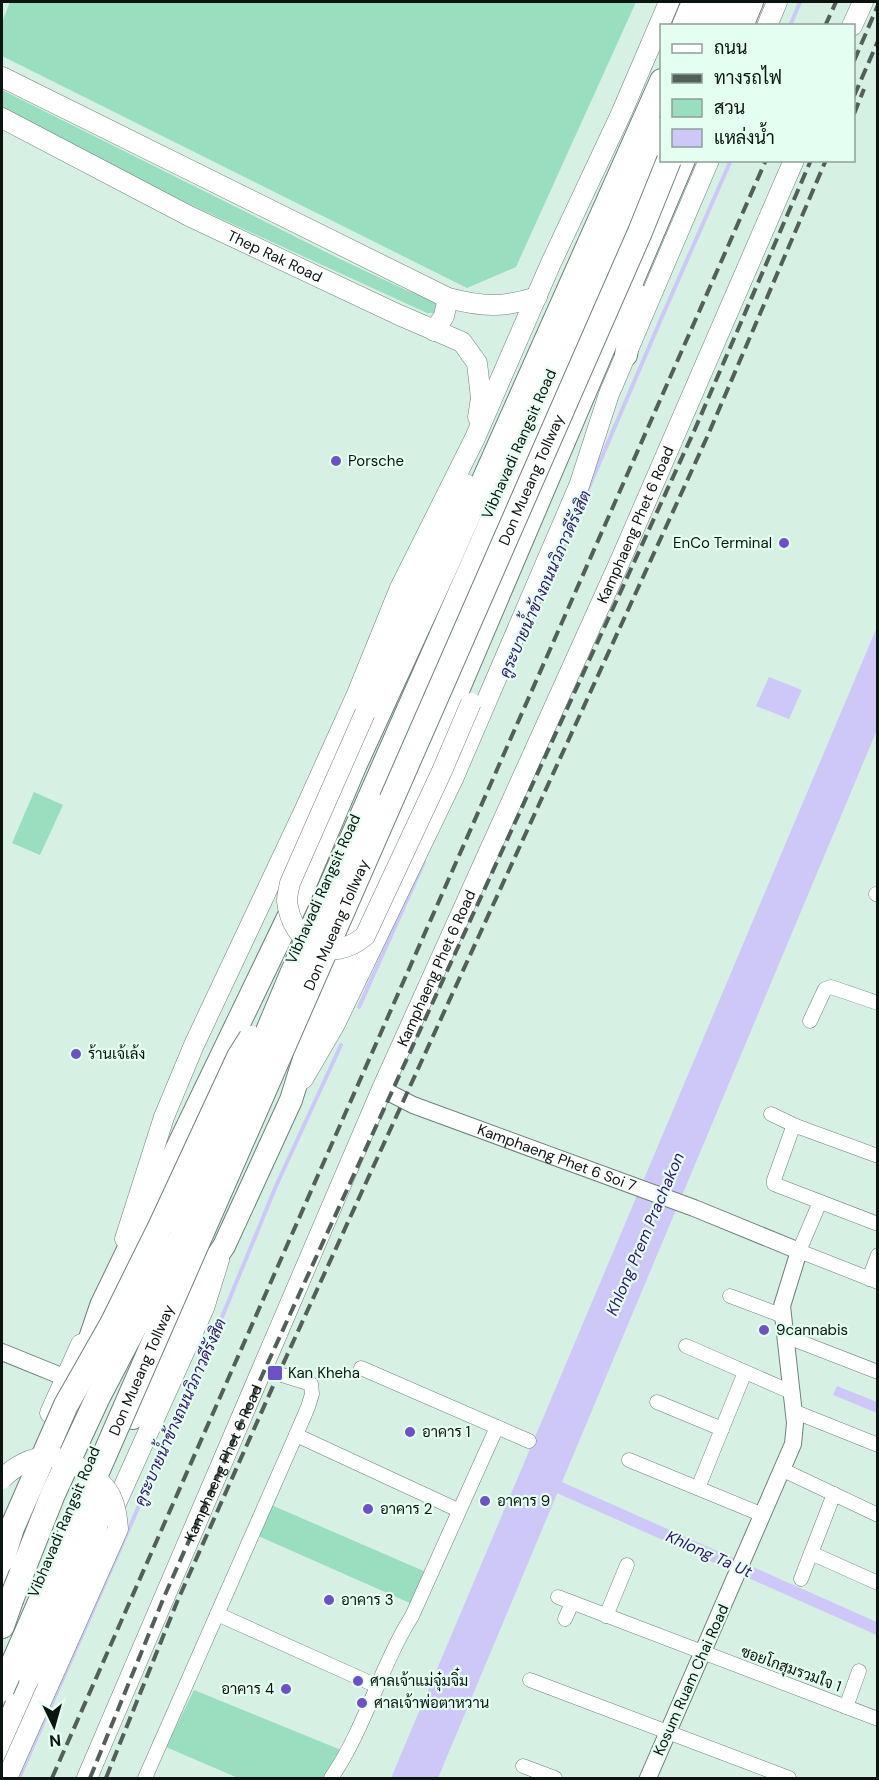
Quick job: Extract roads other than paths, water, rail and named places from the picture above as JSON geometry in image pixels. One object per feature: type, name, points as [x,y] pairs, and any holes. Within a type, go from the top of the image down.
[{"type":"highway","points":[[685,24],[694,2]]},
{"type":"highway","points":[[704,24],[713,2]]},
{"type":"highway","points":[[724,24],[733,2]]},
{"type":"highway","points":[[743,24],[752,2]]},
{"type":"highway","points":[[2,1577],[42,1480],[102,1306],[297,901],[354,764],[444,570],[660,85]]},
{"type":"highway","name":"Vibhavadi Rangsit Road","points":[[2,1667],[148,1327],[263,1026],[660,123]]},
{"type":"highway","name":"Don Mueang Tollway","points":[[2,1626],[53,1494],[93,1408],[181,1238],[292,974],[615,242],[660,134]]},
{"type":"highway","name":"Don Mueang Tollway","points":[[2,1689],[640,232],[668,162]]},
{"type":"highway","name":"Vibhavadi Rangsit Road","points":[[2,1719],[72,1552],[186,1301],[224,1246],[291,1100],[312,1033],[683,162]]},
{"type":"highway","points":[[626,355],[642,257]]},
{"type":"highway","points":[[368,787],[400,665]]},
{"type":"highway","name":"Don Mueang Tollway","points":[[2,1560],[12,1528],[66,1405],[112,1324],[239,1057],[292,974]]},
{"type":"highway","points":[[2,1742],[93,1537],[98,1515],[93,1486],[86,1472]]},
{"type":"main road","points":[[2,1524],[122,1250],[164,1117],[194,1045],[357,694],[400,588],[475,438],[669,2]]},
{"type":"main road","points":[[768,24],[777,2]]},
{"type":"main road","points":[[853,24],[863,2]]},
{"type":"main road","points":[[2,77],[448,298],[479,306],[513,305],[537,297]]},
{"type":"main road","name":"Thep Rak Road","points":[[2,118],[189,216],[462,342],[477,363],[481,398],[475,438]]},
{"type":"main road","name":"Vibhavadi Rangsit Road","points":[[291,1100],[335,1024],[453,779],[579,486],[609,394],[708,162]]},
{"type":"main road","name":"Kamphaeng Phet 6 Road","points":[[87,1779],[382,1089],[616,569],[793,162]]},
{"type":"main road","points":[[552,263],[529,338],[290,882],[287,900],[292,921],[303,938],[318,947],[345,948],[353,946],[365,936],[442,771],[584,444],[609,394]]},
{"type":"main road","points":[[434,331],[444,316],[448,298]]},
{"type":"main road","name":"Vibhavadi Rangsit Road","points":[[2,1761],[204,1308],[224,1246]]},
{"type":"main road","points":[[2,1479],[11,1469],[30,1461],[51,1457],[70,1464],[97,1478],[111,1495],[116,1509],[118,1529],[8,1779]]},
{"type":"street","points":[[810,1021],[825,988],[831,987],[878,1003]]},
{"type":"street","name":"Kamphaeng Phet 6 Soi 7","points":[[382,1089],[413,1105],[687,1205],[799,1251]]},
{"type":"street","points":[[771,1114],[796,1126],[878,1156]]},
{"type":"street","points":[[796,1126],[793,1127],[774,1176],[774,1184],[878,1224]]},
{"type":"street","points":[[820,1202],[799,1251],[873,1281],[878,1255]]},
{"type":"street","name":"Kosum Ruam Chai Road","points":[[648,1779],[793,1444],[793,1411],[783,1316],[784,1299],[799,1251]]},
{"type":"street","points":[[730,1296],[783,1316]]},
{"type":"street","points":[[785,1336],[878,1372]]},
{"type":"street","points":[[686,1346],[791,1392]]},
{"type":"street","points":[[2,1352],[66,1378]]},
{"type":"street","points":[[361,1368],[529,1441]]},
{"type":"street","points":[[145,1779],[312,1394],[311,1384],[263,1369]]},
{"type":"street","points":[[698,1488],[745,1372]]},
{"type":"street","points":[[657,1402],[722,1429]]},
{"type":"street","points":[[793,1411],[878,1445]]},
{"type":"street","points":[[331,1779],[346,1758],[497,1426]]},
{"type":"street","points":[[296,1435],[458,1510]]},
{"type":"street","points":[[629,1460],[763,1515]]},
{"type":"street","points":[[783,1470],[878,1515]]},
{"type":"street","points":[[801,1579],[834,1494]]},
{"type":"street","points":[[811,1553],[878,1582]]},
{"type":"street","points":[[606,1616],[627,1565]]},
{"type":"street","name":"ซอยโกสุมรวมใจ 1","points":[[558,1598],[878,1719]]},
{"type":"street","points":[[565,1619],[572,1603]]},
{"type":"street","points":[[217,1614],[377,1686]]},
{"type":"street","points":[[846,1707],[859,1671]]},
{"type":"street","points":[[530,1680],[789,1779]]},
{"type":"street","points":[[523,1767],[555,1779]]},
{"type":"water","name":"Khlong Prem Prachakon","points":[[877,627],[877,730],[438,1778],[391,1778]]},
{"type":"water","points":[[769,677],[802,690],[789,719],[756,706]]},
{"type":"water","points":[[837,1386],[877,1402],[877,1413],[833,1395]]},
{"type":"waterway","name":"คูระบายน้ำข้างถนนวิภาวดีรังสิต","points":[[791,24],[800,2]]},
{"type":"waterway","name":"คูระบายน้ำข้างถนนวิภาวดีรังสิต","points":[[538,606],[730,162]]},
{"type":"waterway","name":"คูระบายน้ำข้างถนนวิภาวดีรังสิต","points":[[359,1007],[424,862]]},
{"type":"waterway","name":"คูระบายน้ำข้างถนนวิภาวดีรังสิต","points":[[19,1778],[170,1432],[208,1351],[276,1186],[341,1045]]},
{"type":"waterway","name":"Khlong Ta Ut","points":[[547,1482],[878,1629]]},
{"type":"railway","points":[[826,24],[836,2]]},
{"type":"railway","points":[[855,59],[878,5]]},
{"type":"railway","points":[[855,94],[878,41]]},
{"type":"railway","points":[[855,112],[864,89]]},
{"type":"railway","points":[[52,1778],[765,162]]},
{"type":"railway","points":[[90,1778],[164,1597],[265,1369],[695,429],[810,162]]},
{"type":"railway","points":[[106,1778],[177,1602],[278,1375],[708,435],[825,162]]},
{"type":"place","name":"Porsche","points":[[336,461]]},
{"type":"place","name":"EnCo Terminal","points":[[784,543]]},
{"type":"place","name":"ร้านเจ้เล้ง","points":[[76,1054]]},
{"type":"place","name":"9cannabis","points":[[764,1330]]},
{"type":"place","name":"Kan Kheha","points":[[275,1373]]},
{"type":"place","name":"อาคาร 1","points":[[410,1432]]},
{"type":"place","name":"อาคาร 9","points":[[485,1501]]},
{"type":"place","name":"อาคาร 2","points":[[368,1509]]},
{"type":"place","name":"อาคาร 3","points":[[329,1600]]},
{"type":"place","name":"ศาลเจ้าแม่จุ๋มจิ๋ม","points":[[358,1681]]},
{"type":"place","name":"อาคาร 4","points":[[286,1689]]},
{"type":"place","name":"ศาลเจ้าพ่อตาหวาน","points":[[362,1703]]}]
